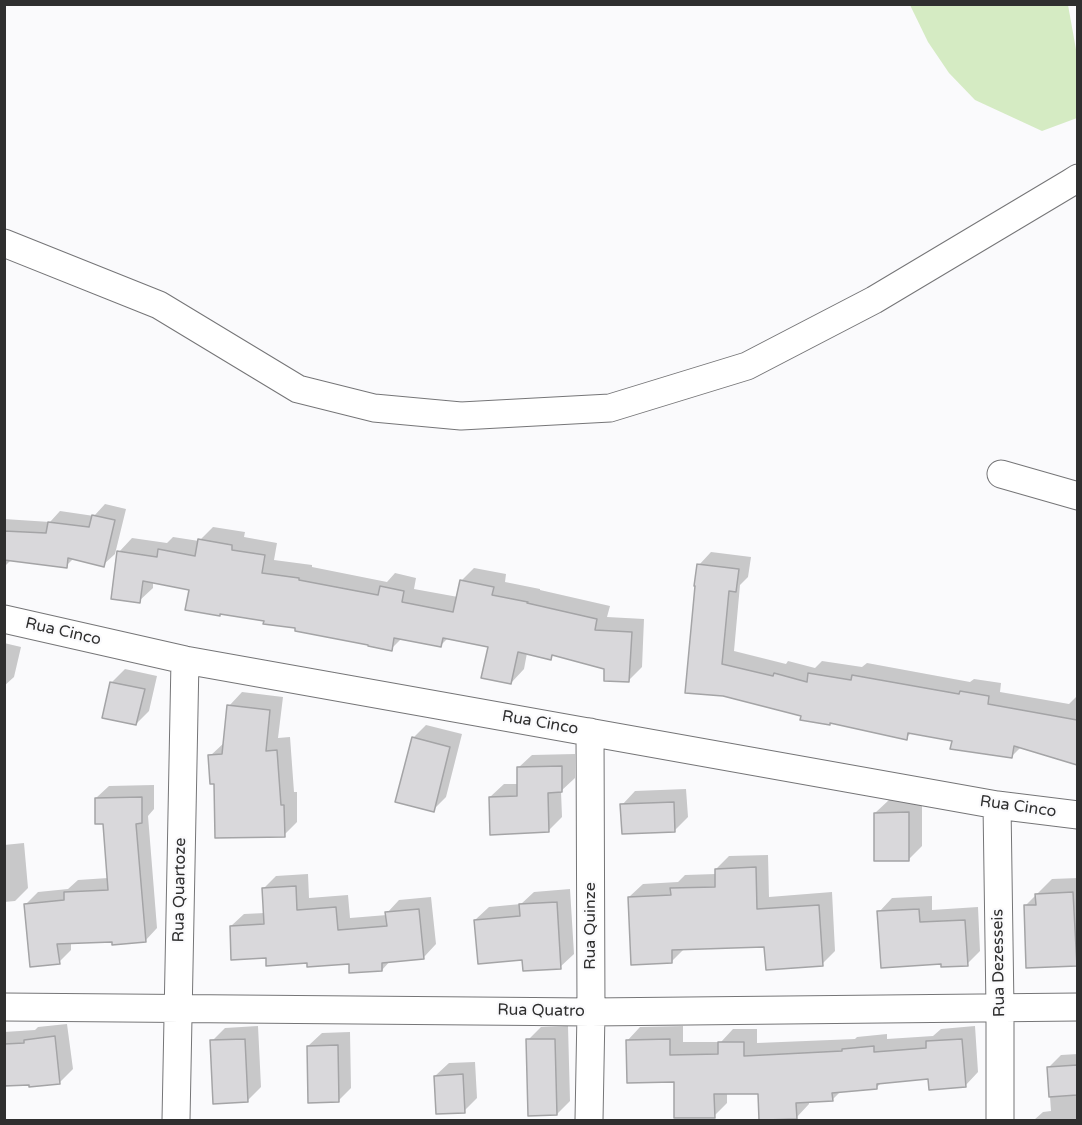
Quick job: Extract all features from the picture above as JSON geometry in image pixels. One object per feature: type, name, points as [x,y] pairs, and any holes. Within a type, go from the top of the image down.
[{"type":"street","points":[[4,243],[159,304],[298,389],[374,408],[461,416],[610,408],[747,366],[874,300],[1077,178]]},
{"type":"street","points":[[1001,474],[1077,496]]},
{"type":"street","name":"Rua Cinco","points":[[4,619],[185,660],[997,805],[1077,815]]},
{"type":"street","name":"Rua Quartoze","points":[[176,1120],[185,660]]},
{"type":"street","name":"Rua Quinze","points":[[589,1120],[590,732]]},
{"type":"street","name":"Rua Dezesseis","points":[[997,805],[1000,1120]]},
{"type":"street","name":"Rua Quatro","points":[[4,1007],[591,1012],[1077,1007]]},
{"type":"green space","points":[[910,5],[1068,5],[1077,55],[1077,118],[1042,131],[975,100],[949,73],[928,42]]},
{"type":"building","points":[[92,515],[115,520],[104,567],[68,558],[67,568],[4,560],[4,531],[46,533],[48,522],[89,527]]},
{"type":"building","points":[[198,539],[232,545],[232,550],[265,555],[262,573],[299,578],[299,580],[378,595],[380,586],[404,591],[402,602],[453,612],[460,580],[494,587],[492,595],[597,619],[595,630],[632,632],[629,682],[604,681],[604,669],[552,655],[551,660],[518,652],[511,684],[481,678],[488,647],[443,638],[441,647],[394,638],[392,651],[295,631],[295,628],[263,624],[264,621],[185,610],[189,590],[143,581],[140,603],[111,599],[117,551],[157,557],[158,549],[195,556]]},
{"type":"building","points":[[697,564],[739,569],[736,592],[729,591],[722,664],[773,676],[774,673],[807,682],[808,673],[851,680],[852,675],[959,694],[960,691],[989,696],[988,704],[1077,720],[1077,765],[1014,746],[1012,758],[950,749],[952,741],[908,733],[907,740],[830,723],[830,725],[800,720],[801,716],[723,696],[685,693]]},
{"type":"building","points":[[110,682],[145,689],[136,725],[102,718]]},
{"type":"building","points":[[227,705],[270,710],[266,751],[277,750],[281,805],[284,805],[285,837],[215,838],[214,784],[210,784],[208,755],[222,754]]},
{"type":"building","points":[[412,737],[450,747],[434,812],[395,802]]},
{"type":"building","points":[[562,766],[562,792],[548,793],[549,832],[490,835],[489,797],[517,796],[517,767]]},
{"type":"building","points":[[142,797],[142,823],[136,824],[146,942],[112,945],[112,942],[57,944],[60,964],[30,967],[24,904],[64,900],[64,892],[108,890],[103,824],[95,824],[95,798]]},
{"type":"building","points":[[674,802],[675,832],[622,834],[620,804]]},
{"type":"building","points":[[909,812],[909,861],[874,861],[874,813]]},
{"type":"building","points":[[756,867],[757,909],[819,905],[823,966],[766,970],[764,947],[672,950],[672,963],[631,965],[628,897],[671,895],[670,888],[715,887],[715,869]]},
{"type":"building","points":[[296,886],[297,910],[336,907],[338,930],[387,926],[385,912],[419,909],[424,959],[382,963],[382,971],[349,973],[349,964],[307,967],[307,963],[266,966],[266,958],[231,960],[230,926],[264,924],[262,888]]},
{"type":"building","points":[[1073,892],[1077,966],[1026,968],[1024,905],[1036,905],[1035,894]]},
{"type":"building","points":[[557,902],[561,969],[523,971],[522,960],[478,964],[474,920],[520,916],[519,904]]},
{"type":"building","points":[[919,909],[920,922],[965,920],[968,966],[941,967],[941,964],[881,968],[877,911]]},
{"type":"building","points":[[55,1036],[60,1084],[29,1087],[29,1085],[4,1086],[4,1044],[24,1043],[24,1040]]},
{"type":"building","points":[[245,1039],[248,1102],[213,1104],[210,1040]]},
{"type":"building","points":[[526,1039],[555,1039],[557,1115],[528,1116]]},
{"type":"building","points":[[670,1039],[670,1055],[718,1054],[718,1042],[744,1042],[744,1056],[842,1051],[842,1049],[874,1046],[874,1052],[926,1048],[926,1041],[962,1039],[966,1087],[929,1090],[928,1079],[877,1084],[877,1089],[832,1093],[833,1101],[796,1103],[797,1119],[765,1120],[759,1120],[758,1094],[714,1094],[715,1118],[674,1118],[674,1082],[627,1083],[626,1040]]},
{"type":"building","points":[[338,1045],[339,1102],[308,1103],[307,1046]]},
{"type":"building","points":[[1077,1065],[1077,1095],[1049,1097],[1047,1067]]},
{"type":"building","points":[[463,1074],[465,1113],[436,1114],[434,1076]]}]
